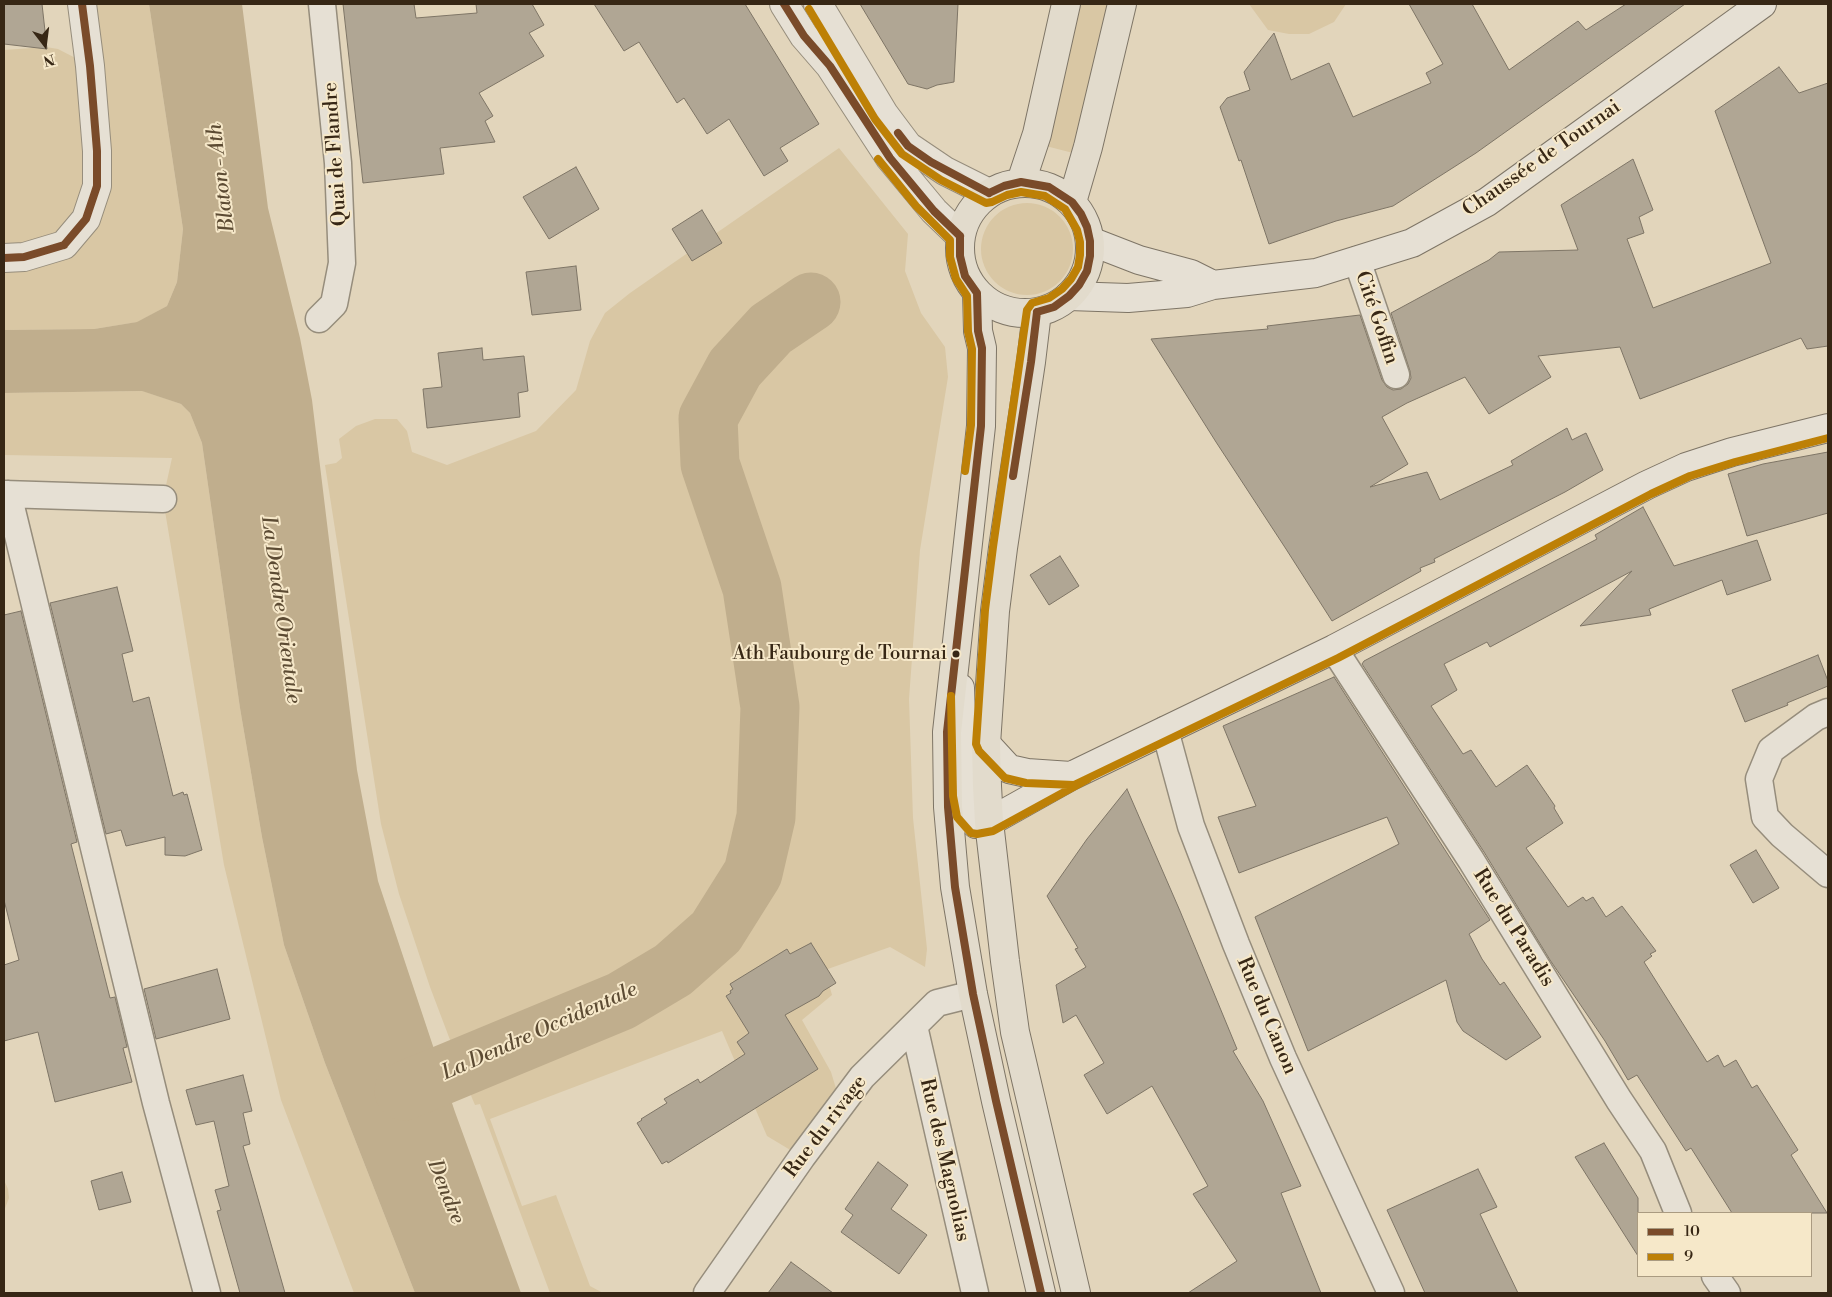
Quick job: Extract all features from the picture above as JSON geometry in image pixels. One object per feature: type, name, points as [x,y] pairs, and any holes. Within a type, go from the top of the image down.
[{"type":"main road","points":[[4,258],[24,258],[64,245],[86,219],[97,186],[97,151],[82,4]]},
{"type":"main road","points":[[784,4],[804,36],[830,66],[890,158],[934,211],[960,236]]},
{"type":"main road","points":[[818,4],[884,114],[908,146],[938,166],[989,193]]},
{"type":"main road","points":[[1021,182],[1037,134],[1066,4]]},
{"type":"main road","points":[[1072,202],[1088,147],[1122,4]]},
{"type":"main road","name":"Chaussée de Tournai","points":[[1069,296],[1128,298],[1187,293],[1213,285],[1316,273],[1412,242],[1487,202],[1762,4]]},
{"type":"main road","points":[[1021,182],[1049,187],[1072,202],[1081,214],[1087,227],[1090,241],[1087,271],[1079,285],[1069,296],[1054,307],[1037,312],[1015,313],[994,306],[977,293],[966,276],[960,256],[960,236],[970,212],[989,193],[1004,186],[1021,182]]},
{"type":"main road","points":[[1090,241],[1138,260],[1191,274],[1213,285]]},
{"type":"main road","points":[[977,293],[978,331],[982,348],[981,426],[947,732],[948,807],[956,887],[973,994],[1041,1293]]},
{"type":"main road","points":[[1037,312],[1002,548],[995,612],[986,744],[989,822],[1015,1032],[1076,1293]]},
{"type":"main road","points":[[958,626],[963,794],[966,813],[976,824],[989,822],[1071,776],[1334,650],[1647,485],[1686,467],[1732,452],[1828,428]]},
{"type":"main road","points":[[986,744],[1009,769],[1026,773],[1071,776]]},
{"type":"street","name":"Quai de Flandre","points":[[322,4],[338,163],[342,238],[342,263],[327,311]]},
{"type":"street","name":"Cité Goffin","points":[[1357,260],[1396,375]]},
{"type":"street","points":[[163,499],[6,494],[156,1103],[207,1293]]},
{"type":"street","name":"Rue du Paradis","points":[[1334,650],[1471,860],[1619,1100],[1653,1151],[1678,1212]]},
{"type":"street","points":[[1828,712],[1816,717],[1771,750],[1759,779],[1765,817],[1782,836],[1828,874]]},
{"type":"street","name":"Rue du Canon","points":[[1165,730],[1191,826],[1236,944],[1283,1058],[1391,1293]]},
{"type":"street","name":"Rue du rivage","points":[[706,1293],[802,1157],[862,1077],[937,1003],[973,994]]},
{"type":"street","name":"Rue des Magnolias","points":[[914,1026],[975,1293]]},
{"type":"street","points":[[1716,1277],[1727,1293]]},
{"type":"shaded area","points":[[82,4],[149,4],[183,229],[177,282],[167,306],[138,322],[94,329],[4,330],[4,50],[46,47],[58,49],[89,65]]},
{"type":"shaded area","points":[[1076,4],[1111,4],[1073,153],[1042,145]]},
{"type":"shaded area","points":[[1249,4],[1346,4],[1334,22],[1309,34],[1289,34],[1268,30]]},
{"type":"shaded area","points":[[839,148],[908,234],[905,271],[921,313],[945,347],[948,377],[920,550],[909,699],[913,818],[927,949],[925,967],[890,947],[825,970],[832,995],[802,1020],[831,1072],[841,1105],[802,1157],[767,1136],[722,1031],[490,1119],[522,1206],[556,1195],[590,1286],[603,1293],[550,1293],[480,1104],[475,1105],[472,1098],[430,987],[399,894],[381,824],[325,465],[336,463],[342,458],[339,439],[356,426],[375,419],[397,419],[407,431],[412,452],[447,465],[536,431],[576,390],[590,341],[605,313],[630,293]]},
{"type":"shaded area","points":[[1018,203],[1036,203],[1053,210],[1066,223],[1073,240],[1073,258],[1066,275],[1053,288],[1036,295],[1018,295],[1001,288],[988,275],[981,258],[981,240],[988,223],[1001,210]]},
{"type":"shaded area","points":[[143,391],[181,404],[190,413],[202,443],[240,708],[262,837],[284,945],[325,1063],[415,1293],[354,1293],[281,1100],[224,865],[163,499],[172,458],[4,455],[4,393]]},
{"type":"shaded area","points":[[4,1180],[9,1198],[4,1211]]},
{"type":"water","points":[[149,4],[242,4],[268,208],[300,338],[312,400],[357,770],[378,881],[455,1112],[521,1293],[415,1293],[325,1063],[284,945],[262,837],[240,708],[202,443],[190,413],[181,404],[142,391],[4,393],[4,330],[94,329],[137,322],[167,306],[177,282],[183,229]]},
{"type":"building","points":[[4,4],[42,4],[47,49],[4,44]]},
{"type":"building","points":[[343,4],[414,4],[416,18],[477,13],[476,4],[532,4],[544,25],[529,33],[544,56],[479,93],[493,116],[485,121],[495,142],[440,148],[444,174],[363,183]]},
{"type":"building","points":[[594,4],[745,4],[819,124],[780,148],[788,161],[764,176],[729,119],[707,134],[684,98],[677,103],[639,42],[624,51]]},
{"type":"building","points":[[860,4],[958,4],[954,82],[927,89],[908,84]]},
{"type":"building","points":[[1409,4],[1472,4],[1509,70],[1578,21],[1586,30],[1626,4],[1685,4],[1476,153],[1393,206],[1336,221],[1269,244],[1241,160],[1239,161],[1220,107],[1227,98],[1250,90],[1244,72],[1274,33],[1291,80],[1329,63],[1353,117],[1431,83],[1426,73],[1443,64]]},
{"type":"building","points":[[1779,67],[1799,93],[1828,83],[1828,346],[1807,349],[1801,338],[1640,399],[1620,347],[1538,356],[1551,377],[1489,414],[1465,377],[1407,403],[1382,417],[1408,464],[1370,487],[1427,472],[1440,500],[1513,465],[1511,461],[1567,428],[1572,440],[1586,433],[1603,470],[1565,492],[1434,559],[1435,562],[1420,568],[1421,571],[1332,621],[1151,339],[1268,329],[1267,326],[1360,315],[1382,380],[1387,387],[1393,390],[1401,389],[1408,384],[1411,378],[1391,313],[1489,260],[1499,252],[1578,250],[1561,205],[1633,159],[1653,210],[1639,217],[1644,233],[1627,239],[1653,308],[1771,263],[1715,111]]},
{"type":"building","points":[[576,167],[599,209],[549,239],[523,197]]},
{"type":"building","points":[[702,210],[722,243],[692,261],[672,229]]},
{"type":"building","points":[[576,266],[581,310],[532,315],[526,272]]},
{"type":"building","points":[[482,348],[483,360],[524,356],[528,391],[518,393],[520,417],[427,428],[423,389],[442,387],[438,353]]},
{"type":"building","points":[[1828,452],[1828,513],[1747,536],[1728,474],[1763,464]]},
{"type":"building","points":[[1643,507],[1674,566],[1757,540],[1771,580],[1727,595],[1722,580],[1649,609],[1651,615],[1580,626],[1632,571],[1490,647],[1487,642],[1444,664],[1457,690],[1431,706],[1463,754],[1471,750],[1496,787],[1527,765],[1555,806],[1554,808],[1563,823],[1526,848],[1568,907],[1583,897],[1586,901],[1593,897],[1606,917],[1622,906],[1656,951],[1650,954],[1652,956],[1644,962],[1707,1062],[1718,1055],[1724,1067],[1736,1060],[1752,1088],[1757,1085],[1798,1150],[1791,1155],[1827,1213],[1731,1212],[1691,1148],[1686,1151],[1637,1075],[1628,1080],[1605,1041],[1550,960],[1484,852],[1362,664],[1364,661],[1597,539],[1595,535]]},
{"type":"building","points":[[1060,556],[1079,586],[1049,605],[1030,575]]},
{"type":"building","points":[[117,587],[133,651],[122,654],[133,702],[149,697],[173,796],[183,792],[184,795],[187,794],[202,850],[185,856],[165,855],[165,837],[126,846],[121,830],[106,834],[50,603]]},
{"type":"building","points":[[21,611],[77,842],[71,844],[110,998],[115,997],[127,1047],[123,1048],[132,1082],[55,1102],[38,1032],[4,1041],[4,965],[19,960],[4,900],[4,615]]},
{"type":"building","points":[[1818,655],[1828,681],[1828,686],[1787,703],[1788,705],[1745,722],[1732,690]]},
{"type":"building","points":[[1334,677],[1490,920],[1469,934],[1482,959],[1500,985],[1504,982],[1541,1037],[1506,1060],[1463,1031],[1457,1022],[1446,980],[1308,1051],[1255,917],[1399,844],[1387,817],[1239,873],[1218,817],[1256,806],[1223,726]]},
{"type":"building","points":[[1127,789],[1237,1049],[1233,1051],[1263,1101],[1301,1186],[1281,1193],[1321,1293],[1188,1293],[1237,1261],[1193,1194],[1208,1186],[1152,1086],[1107,1114],[1084,1075],[1104,1063],[1076,1015],[1063,1023],[1056,985],[1086,967],[1075,949],[1078,948],[1047,896],[1087,839]]},
{"type":"building","points":[[1756,850],[1779,888],[1753,903],[1730,865]]},
{"type":"building","points":[[811,943],[836,983],[823,991],[819,996],[785,1015],[818,1069],[668,1163],[667,1161],[662,1164],[637,1123],[667,1103],[664,1099],[698,1079],[700,1083],[745,1054],[737,1042],[749,1033],[726,996],[733,989],[730,984],[787,949],[790,954]]},
{"type":"building","points":[[217,969],[230,1019],[156,1039],[144,989]]},
{"type":"building","points":[[243,1075],[252,1111],[243,1113],[250,1144],[243,1146],[285,1293],[240,1293],[217,1211],[221,1210],[215,1190],[229,1186],[214,1121],[196,1125],[186,1090]]},
{"type":"building","points":[[1604,1143],[1638,1198],[1637,1254],[1575,1157]]},
{"type":"building","points":[[878,1162],[908,1185],[891,1209],[927,1235],[899,1274],[841,1232],[853,1215],[845,1209]]},
{"type":"building","points":[[1478,1169],[1497,1207],[1480,1214],[1518,1293],[1425,1293],[1387,1210]]},
{"type":"building","points":[[122,1172],[131,1202],[99,1210],[91,1181]]},
{"type":"building","points":[[791,1262],[833,1293],[768,1293]]},
{"type":"waterway","name":"La Dendre Occidentale","points":[[404,1091],[621,1001],[673,970],[716,932],[753,873],[766,817],[770,707],[752,588],[710,464],[708,418],[735,368],[771,329],[811,302]]},
{"type":"transit line","name":"10","points":[[64,245],[86,219],[97,186],[97,151],[90,66],[82,4]]},
{"type":"transit line","name":"10","points":[[784,4],[804,36],[830,66],[890,158],[934,211],[960,236]]},
{"type":"transit line","name":"9","points":[[809,9],[875,119],[902,154],[941,180],[986,203],[1021,192],[1045,196],[1065,209],[1077,230],[1080,242],[1080,255],[1078,267],[1071,279],[1062,289],[1049,298],[1032,303],[1027,310],[993,547],[985,610],[976,744],[979,751],[1005,778],[1026,783],[1074,785],[1338,658],[1651,494],[1690,476],[1735,462],[1828,438]]},
{"type":"transit line","name":"10","points":[[898,133],[908,146],[931,162],[989,193]]},
{"type":"transit line","name":"9","points":[[878,159],[916,206],[950,240],[950,257],[956,279],[967,296],[968,332],[972,349],[971,425],[965,471]]},
{"type":"transit line","name":"10","points":[[989,193],[1004,186],[1021,182],[1049,187],[1072,202],[1081,214],[1087,227],[1090,241],[1090,256],[1087,271],[1079,285],[1069,296],[1054,307],[1037,312]]},
{"type":"transit line","name":"10","points":[[960,236],[960,256],[965,276],[977,293],[978,331],[982,348],[981,426],[947,732],[948,807],[955,887],[973,994],[1041,1293]]},
{"type":"transit line","name":"10","points":[[4,258],[24,257],[64,245]]},
{"type":"transit line","name":"10","points":[[1013,476],[1037,312]]},
{"type":"transit line","name":"9","points":[[951,696],[953,796],[957,817],[971,833],[977,834],[993,831],[1088,779]]},
{"type":"place","name":"Ath Faubourg de Tournai","points":[[956,654]]},
{"type":"water label","name":"Blaton - Ath","points":[[222,178]]},
{"type":"water label","name":"La Dendre Orientale","points":[[280,610]]},
{"type":"water label","name":"Dendre","points":[[445,1192]]}]
